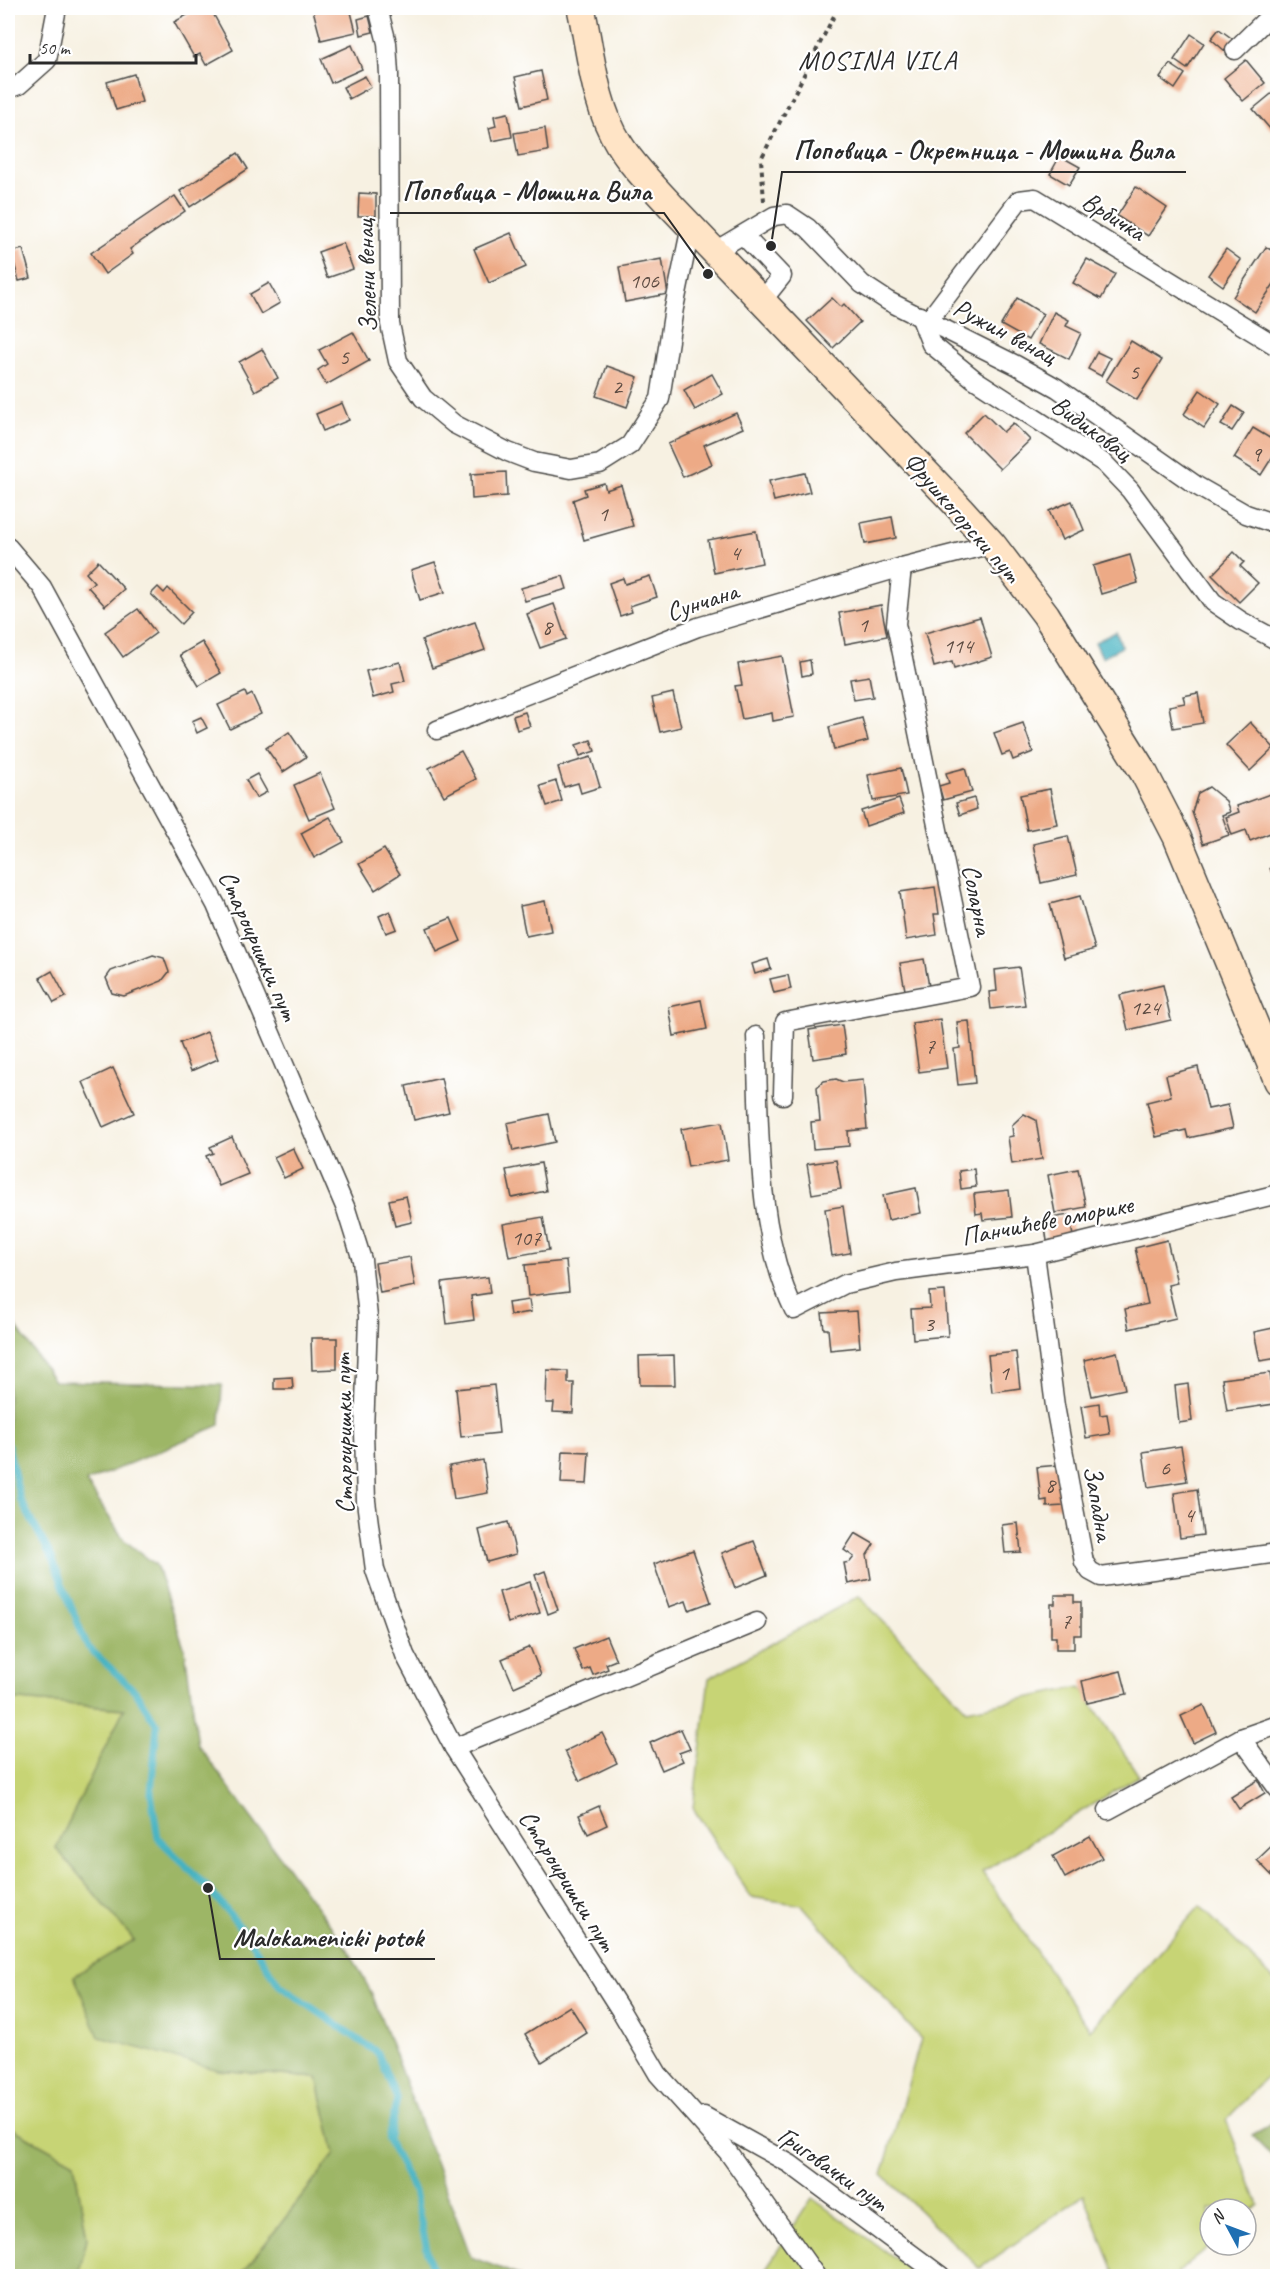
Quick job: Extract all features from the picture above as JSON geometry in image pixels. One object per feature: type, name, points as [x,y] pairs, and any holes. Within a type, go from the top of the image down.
[{"type":"street","points":[[8,89],[19,85],[47,60],[57,8]]},
{"type":"street","name":"Зелени венац","points":[[378,8],[387,43],[389,74],[390,324],[398,361],[423,398],[454,424],[508,452],[534,462],[571,469],[600,464],[630,445],[660,399],[674,308],[691,226]]},
{"type":"street","name":"Фрушкогорски пут","points":[[581,8],[598,93],[619,143],[635,165],[954,502],[992,544],[1046,615],[1144,772],[1177,837],[1277,1078]]},
{"type":"street","points":[[1235,50],[1278,8]]},
{"type":"street","name":"Врбичка","points":[[924,318],[1019,200],[1035,198],[1278,347]]},
{"type":"street","name":"Ружин венац","points":[[715,251],[774,216],[787,214],[808,228],[862,285],[888,301],[1057,388],[1197,486],[1246,514],[1278,525]]},
{"type":"street","points":[[743,235],[782,276],[762,301]]},
{"type":"street","name":"Видиковац","points":[[924,318],[931,344],[939,351],[974,379],[1104,464],[1130,490],[1213,602],[1278,641]]},
{"type":"street","name":"Сунчана","points":[[437,730],[698,627],[902,567],[992,544]]},
{"type":"street","name":"Староиришки пут","points":[[8,547],[42,587],[216,906],[346,1209],[362,1260],[368,1317],[366,1501],[375,1570],[405,1655],[454,1748],[621,2011],[658,2074],[692,2109],[728,2152],[816,2277]]},
{"type":"street","name":"Соларна","points":[[783,1095],[785,1022],[970,987],[896,624],[902,567]]},
{"type":"street","name":"Панчићеве оморике","points":[[756,1036],[766,1218],[777,1271],[794,1310],[845,1284],[896,1272],[1035,1254],[1278,1194]]},
{"type":"street","name":"Западна","points":[[1035,1254],[1055,1406],[1084,1562],[1090,1571],[1101,1577],[1278,1553]]},
{"type":"street","points":[[454,1748],[757,1622]]},
{"type":"street","points":[[1108,1810],[1241,1738],[1278,1725]]},
{"type":"street","points":[[1241,1738],[1278,1789]]},
{"type":"street","name":"Григовачки пут","points":[[692,2109],[790,2164],[941,2277]]},
{"type":"path","points":[[765,222],[761,159],[838,8]]},
{"type":"green space","points":[[8,1315],[54,1381],[222,1385],[220,1425],[86,1482],[124,1540],[156,1565],[185,1650],[198,1745],[349,1951],[372,1994],[471,2257],[520,2276],[240,2276],[335,2154],[317,2078],[218,2070],[99,2037],[74,1976],[134,1940],[56,1848],[124,1709],[8,1699]]},
{"type":"green space","points":[[859,1596],[967,1710],[1081,1687],[1139,1776],[982,1872],[1090,2030],[1200,1906],[1277,1983],[1277,2066],[1226,2120],[1256,2197],[1198,2197],[1198,2256],[1178,2272],[1179,2276],[1116,2276],[1084,2195],[980,2268],[882,2175],[921,2039],[802,1905],[751,1897],[693,1808],[709,1678]]},
{"type":"green space","points":[[8,1699],[124,1709],[56,1848],[134,1940],[218,2070],[317,2078],[335,2154],[240,2276],[78,2276],[87,2238],[74,2163],[8,2126]]},
{"type":"green space","points":[[1277,2121],[1277,2161],[1252,2135]]},
{"type":"green space","points":[[8,2126],[74,2163],[87,2238],[78,2276],[8,2276]]},
{"type":"green space","points":[[812,2198],[919,2276],[761,2276]]},
{"type":"water","points":[[1116,632],[1122,647],[1102,657],[1095,642]]},
{"type":"building","points":[[200,8],[210,8],[233,50],[206,65],[200,54],[194,57],[174,22]]},
{"type":"building","points":[[350,8],[356,32],[321,40],[313,10]]},
{"type":"building","points":[[369,16],[373,32],[361,35],[358,19]]},
{"type":"building","points":[[1219,29],[1234,40],[1225,51],[1211,39]]},
{"type":"building","points":[[1191,34],[1204,43],[1187,69],[1174,60]]},
{"type":"building","points":[[352,45],[362,69],[331,83],[321,59]]},
{"type":"building","points":[[1246,60],[1265,83],[1243,101],[1224,78]]},
{"type":"building","points":[[1170,64],[1185,74],[1175,89],[1160,78]]},
{"type":"building","points":[[541,71],[547,100],[522,106],[515,77]]},
{"type":"building","points":[[134,74],[142,102],[116,110],[107,82]]},
{"type":"building","points":[[365,76],[371,87],[349,99],[343,87]]},
{"type":"building","points":[[1276,90],[1278,92],[1278,125],[1271,130],[1253,109]]},
{"type":"building","points":[[508,113],[512,137],[492,141],[489,128],[496,126],[494,116]]},
{"type":"building","points":[[545,128],[548,151],[518,156],[514,133]]},
{"type":"building","points":[[238,153],[248,169],[190,207],[180,191]]},
{"type":"building","points":[[1060,156],[1080,167],[1069,185],[1050,174]]},
{"type":"building","points":[[1136,187],[1167,208],[1148,236],[1117,216]]},
{"type":"building","points":[[359,193],[376,194],[376,216],[358,216]]},
{"type":"building","points":[[175,196],[185,211],[130,249],[133,254],[105,274],[91,253]]},
{"type":"building","points":[[511,233],[526,267],[489,283],[474,249]]},
{"type":"building","points":[[343,243],[353,269],[327,278],[318,252]]},
{"type":"building","points":[[1266,247],[1278,254],[1278,278],[1255,312],[1233,297]]},
{"type":"building","points":[[23,249],[31,278],[19,281],[11,252]]},
{"type":"building","points":[[1226,249],[1241,260],[1223,286],[1208,275]]},
{"type":"building","points":[[662,259],[668,294],[625,302],[619,267]]},
{"type":"building","points":[[1087,259],[1115,274],[1101,299],[1073,283]]},
{"type":"building","points":[[269,283],[280,303],[261,314],[250,294]]},
{"type":"building","points":[[832,298],[841,307],[844,304],[860,322],[833,348],[807,321]]},
{"type":"building","points":[[1017,298],[1043,314],[1028,340],[1001,325]]},
{"type":"building","points":[[1054,312],[1069,320],[1066,326],[1081,333],[1069,359],[1039,344]]},
{"type":"building","points":[[353,332],[369,361],[326,385],[318,370],[327,364],[319,350]]},
{"type":"building","points":[[1131,341],[1162,360],[1137,400],[1106,381]]},
{"type":"building","points":[[262,349],[278,378],[255,391],[239,362]]},
{"type":"building","points":[[1097,352],[1110,358],[1101,376],[1088,369]]},
{"type":"building","points":[[607,366],[638,377],[627,407],[596,396]]},
{"type":"building","points":[[712,374],[723,394],[695,410],[684,390]]},
{"type":"building","points":[[1200,390],[1220,404],[1204,428],[1184,414]]},
{"type":"building","points":[[342,403],[349,420],[323,431],[316,414]]},
{"type":"building","points":[[1233,406],[1244,413],[1232,431],[1221,425]]},
{"type":"building","points":[[736,413],[743,428],[704,445],[712,464],[683,477],[668,444]]},
{"type":"building","points":[[984,413],[1003,432],[1013,423],[1030,440],[1000,469],[964,433]]},
{"type":"building","points":[[1253,428],[1278,443],[1278,448],[1261,475],[1234,458]]},
{"type":"building","points":[[506,472],[507,496],[472,499],[471,474]]},
{"type":"building","points":[[805,473],[810,492],[774,501],[769,481]]},
{"type":"building","points":[[604,483],[606,490],[621,485],[633,526],[584,540],[573,500],[586,495],[584,489]]},
{"type":"building","points":[[1072,501],[1084,530],[1062,540],[1049,511]]},
{"type":"building","points":[[892,517],[896,538],[865,544],[861,523]]},
{"type":"building","points":[[756,531],[762,563],[714,573],[708,540]]},
{"type":"building","points":[[1234,552],[1244,562],[1240,566],[1258,583],[1239,602],[1212,575]]},
{"type":"building","points":[[1130,555],[1138,583],[1101,594],[1093,566]]},
{"type":"building","points":[[98,561],[124,589],[105,606],[88,587],[94,582],[86,573]]},
{"type":"building","points":[[435,562],[445,592],[420,600],[411,570]]},
{"type":"building","points":[[563,576],[567,589],[525,601],[521,588]]},
{"type":"building","points":[[650,576],[657,597],[630,606],[632,612],[620,616],[609,583],[623,578],[625,584]]},
{"type":"building","points":[[158,587],[164,593],[168,588],[192,612],[181,624],[151,594]]},
{"type":"building","points":[[554,604],[566,639],[540,648],[527,614]]},
{"type":"building","points":[[881,605],[887,636],[845,644],[839,613]]},
{"type":"building","points":[[138,609],[156,633],[123,657],[105,632]]},
{"type":"building","points":[[980,617],[992,657],[954,669],[952,662],[934,667],[925,633]]},
{"type":"building","points":[[475,622],[485,650],[432,668],[422,640]]},
{"type":"building","points":[[202,642],[221,673],[199,686],[180,655]]},
{"type":"building","points":[[782,656],[794,717],[773,721],[772,713],[742,719],[735,686],[742,685],[738,664]]},
{"type":"building","points":[[810,660],[812,674],[802,676],[800,662]]},
{"type":"building","points":[[400,662],[405,681],[392,684],[394,692],[373,698],[366,671]]},
{"type":"building","points":[[869,676],[873,697],[854,700],[850,679]]},
{"type":"building","points":[[245,692],[247,697],[252,694],[261,714],[230,729],[218,705]]},
{"type":"building","points":[[673,693],[681,727],[660,732],[652,698]]},
{"type":"building","points":[[1198,693],[1203,723],[1173,728],[1169,706],[1185,703],[1183,696]]},
{"type":"building","points":[[525,712],[530,726],[517,730],[513,716]]},
{"type":"building","points":[[201,717],[207,728],[197,733],[192,721]]},
{"type":"building","points":[[862,718],[868,741],[834,750],[829,727]]},
{"type":"building","points":[[1250,722],[1274,748],[1250,771],[1226,745]]},
{"type":"building","points":[[1023,723],[1033,752],[1013,760],[1010,752],[1002,755],[994,733]]},
{"type":"building","points":[[289,732],[306,757],[283,772],[266,748]]},
{"type":"building","points":[[591,740],[595,751],[580,756],[576,745]]},
{"type":"building","points":[[461,751],[476,779],[444,796],[429,768]]},
{"type":"building","points":[[591,757],[600,787],[581,793],[578,783],[564,787],[558,767]]},
{"type":"building","points":[[901,768],[907,795],[873,801],[868,775]]},
{"type":"building","points":[[965,768],[972,792],[943,800],[939,786],[949,783],[946,773]]},
{"type":"building","points":[[320,773],[335,808],[309,819],[294,785]]},
{"type":"building","points":[[257,774],[267,792],[256,798],[246,780]]},
{"type":"building","points":[[556,781],[562,801],[547,806],[540,786]]},
{"type":"building","points":[[1209,787],[1226,801],[1230,812],[1222,815],[1229,835],[1203,844],[1192,812],[1198,793]]},
{"type":"building","points":[[1050,789],[1057,824],[1027,830],[1020,795]]},
{"type":"building","points":[[1278,791],[1278,830],[1250,841],[1246,830],[1232,835],[1226,817],[1239,812],[1237,806]]},
{"type":"building","points":[[974,798],[977,809],[960,815],[956,803]]},
{"type":"building","points":[[899,799],[904,813],[866,826],[861,811]]},
{"type":"building","points":[[330,817],[344,842],[314,858],[301,833]]},
{"type":"building","points":[[1068,836],[1077,875],[1041,883],[1033,844]]},
{"type":"building","points":[[384,849],[400,874],[375,890],[359,864]]},
{"type":"building","points":[[1278,865],[1278,888],[1277,888],[1270,868]]},
{"type":"building","points":[[935,887],[939,914],[934,914],[937,935],[906,940],[900,892]]},
{"type":"building","points":[[1080,896],[1095,949],[1064,958],[1050,904]]},
{"type":"building","points":[[545,901],[551,931],[526,936],[520,906]]},
{"type":"building","points":[[390,911],[397,929],[386,933],[379,916]]},
{"type":"building","points":[[451,918],[461,941],[437,952],[427,928]]},
{"type":"building","points":[[153,955],[164,958],[169,972],[162,981],[124,996],[112,993],[106,978],[111,971]]},
{"type":"building","points":[[768,959],[771,969],[755,974],[752,964]]},
{"type":"building","points":[[924,959],[929,986],[905,990],[900,963]]},
{"type":"building","points":[[1019,967],[1025,1005],[991,1009],[989,992],[997,991],[995,970]]},
{"type":"building","points":[[52,971],[66,997],[54,1003],[40,978]]},
{"type":"building","points":[[788,975],[791,989],[774,993],[770,979]]},
{"type":"building","points":[[1163,985],[1171,1020],[1128,1030],[1120,995]]},
{"type":"building","points":[[701,1000],[707,1029],[674,1036],[669,1007]]},
{"type":"building","points":[[940,1019],[947,1068],[919,1072],[912,1023]]},
{"type":"building","points":[[969,1021],[975,1083],[958,1085],[954,1049],[960,1048],[957,1022]]},
{"type":"building","points":[[842,1025],[846,1054],[813,1059],[809,1030]]},
{"type":"building","points":[[207,1032],[218,1059],[191,1071],[180,1043]]},
{"type":"building","points":[[1198,1067],[1208,1109],[1228,1105],[1233,1128],[1188,1138],[1186,1130],[1156,1137],[1147,1102],[1171,1096],[1166,1075]]},
{"type":"building","points":[[113,1068],[134,1113],[103,1127],[83,1082]]},
{"type":"building","points":[[441,1078],[449,1112],[414,1120],[406,1086]]},
{"type":"building","points":[[836,1079],[843,1082],[863,1080],[867,1129],[848,1131],[849,1146],[813,1149],[811,1122],[820,1121],[817,1087],[824,1081]]},
{"type":"building","points":[[549,1114],[555,1142],[513,1151],[507,1123]]},
{"type":"building","points":[[1024,1114],[1036,1120],[1042,1159],[1012,1164],[1008,1137],[1013,1136],[1012,1125]]},
{"type":"building","points":[[722,1122],[728,1160],[688,1167],[681,1129]]},
{"type":"building","points":[[232,1137],[248,1174],[219,1186],[206,1156],[213,1153],[210,1147]]},
{"type":"building","points":[[293,1148],[303,1169],[284,1178],[274,1157]]},
{"type":"building","points":[[836,1160],[841,1189],[812,1194],[807,1164]]},
{"type":"building","points":[[541,1163],[546,1191],[512,1198],[506,1170]]},
{"type":"building","points":[[974,1169],[976,1187],[961,1189],[959,1171]]},
{"type":"building","points":[[1078,1169],[1086,1207],[1055,1213],[1048,1175]]},
{"type":"building","points":[[916,1188],[921,1213],[888,1220],[883,1195]]},
{"type":"building","points":[[1009,1190],[1012,1217],[983,1220],[982,1213],[976,1214],[974,1194]]},
{"type":"building","points":[[406,1196],[412,1222],[395,1226],[389,1200]]},
{"type":"building","points":[[843,1206],[850,1253],[832,1256],[825,1209]]},
{"type":"building","points":[[1069,1215],[1073,1236],[1047,1241],[1044,1219]]},
{"type":"building","points":[[543,1217],[549,1250],[509,1257],[503,1224]]},
{"type":"building","points":[[1167,1240],[1177,1283],[1168,1285],[1176,1318],[1129,1329],[1125,1309],[1148,1304],[1135,1248]]},
{"type":"building","points":[[410,1257],[415,1286],[380,1293],[375,1263]]},
{"type":"building","points":[[566,1261],[569,1291],[528,1296],[525,1265]]},
{"type":"building","points":[[488,1277],[490,1293],[471,1296],[474,1320],[447,1324],[442,1283]]},
{"type":"building","points":[[945,1291],[948,1336],[913,1339],[911,1309],[930,1308],[929,1292]]},
{"type":"building","points":[[529,1300],[531,1312],[510,1315],[508,1303]]},
{"type":"building","points":[[857,1311],[860,1347],[830,1350],[828,1329],[824,1329],[822,1313]]},
{"type":"building","points":[[1278,1327],[1278,1358],[1260,1361],[1254,1332]]},
{"type":"building","points":[[311,1338],[337,1338],[337,1369],[312,1370]]},
{"type":"building","points":[[1016,1352],[1020,1388],[992,1392],[988,1355]]},
{"type":"building","points":[[1117,1352],[1125,1389],[1092,1396],[1084,1360]]},
{"type":"building","points":[[674,1355],[675,1385],[640,1385],[639,1356]]},
{"type":"building","points":[[547,1370],[568,1371],[568,1383],[574,1383],[573,1413],[553,1412],[554,1403],[546,1403]]},
{"type":"building","points":[[1270,1373],[1274,1404],[1227,1411],[1222,1379]]},
{"type":"building","points":[[292,1377],[293,1389],[274,1389],[274,1378]]},
{"type":"building","points":[[1188,1384],[1192,1421],[1179,1423],[1175,1386]]},
{"type":"building","points":[[494,1385],[499,1433],[461,1437],[456,1389]]},
{"type":"building","points":[[1099,1403],[1100,1415],[1107,1414],[1110,1434],[1086,1438],[1081,1406]]},
{"type":"building","points":[[1181,1446],[1187,1481],[1148,1487],[1143,1452]]},
{"type":"building","points":[[563,1451],[589,1452],[587,1484],[561,1483]]},
{"type":"building","points":[[483,1460],[488,1493],[454,1499],[449,1466]]},
{"type":"building","points":[[1059,1465],[1064,1506],[1047,1507],[1047,1500],[1041,1501],[1037,1467]]},
{"type":"building","points":[[1197,1489],[1203,1535],[1180,1538],[1174,1493]]},
{"type":"building","points":[[508,1522],[516,1554],[487,1562],[479,1530]]},
{"type":"building","points":[[1018,1523],[1021,1552],[1005,1553],[1002,1525]]},
{"type":"building","points":[[855,1533],[874,1544],[867,1555],[871,1579],[848,1584],[844,1563],[850,1562],[854,1557],[844,1550]]},
{"type":"building","points":[[754,1541],[767,1575],[735,1588],[722,1553]]},
{"type":"building","points":[[693,1550],[711,1602],[689,1610],[686,1601],[669,1607],[654,1564]]},
{"type":"building","points":[[545,1571],[558,1610],[548,1614],[535,1575]]},
{"type":"building","points":[[530,1582],[540,1613],[508,1623],[499,1592]]},
{"type":"building","points":[[1055,1595],[1074,1595],[1074,1602],[1081,1602],[1081,1635],[1074,1635],[1074,1649],[1056,1649],[1056,1637],[1051,1637],[1051,1604],[1055,1604]]},
{"type":"building","points":[[606,1636],[616,1660],[606,1664],[608,1669],[593,1675],[590,1668],[583,1671],[574,1649]]},
{"type":"building","points":[[530,1647],[541,1675],[514,1687],[502,1659]]},
{"type":"building","points":[[1121,1671],[1127,1694],[1087,1703],[1082,1681]]},
{"type":"building","points":[[1204,1705],[1216,1732],[1193,1743],[1181,1716]]},
{"type":"building","points":[[681,1729],[690,1749],[679,1753],[683,1761],[662,1770],[650,1743]]},
{"type":"building","points":[[602,1733],[617,1763],[580,1781],[565,1751]]},
{"type":"building","points":[[1258,1780],[1265,1793],[1239,1809],[1231,1797]]},
{"type":"building","points":[[599,1806],[607,1825],[588,1834],[579,1815]]},
{"type":"building","points":[[1090,1836],[1102,1858],[1065,1878],[1053,1856]]},
{"type":"building","points":[[1278,1840],[1278,1882],[1257,1860]]},
{"type":"building","points":[[570,2006],[587,2033],[542,2062],[525,2034]]},
{"type":"waterway","points":[[8,1445],[20,1499],[52,1558],[87,1646],[135,1691],[157,1725],[151,1793],[158,1838],[208,1888],[246,1934],[279,1985],[378,2053],[397,2099],[388,2140],[414,2191],[431,2267],[437,2276]]},
{"type":"place","name":"Поповица - Окретница - Мошина Вила","points":[[771,246]]},
{"type":"place","name":"Поповица - Мошина Вила","points":[[708,274]]},
{"type":"place","name":"Malokamenicki potok","points":[[208,1888]]},
{"type":"district","name":"MOSINA VILA","points":[[878,60]]}]
